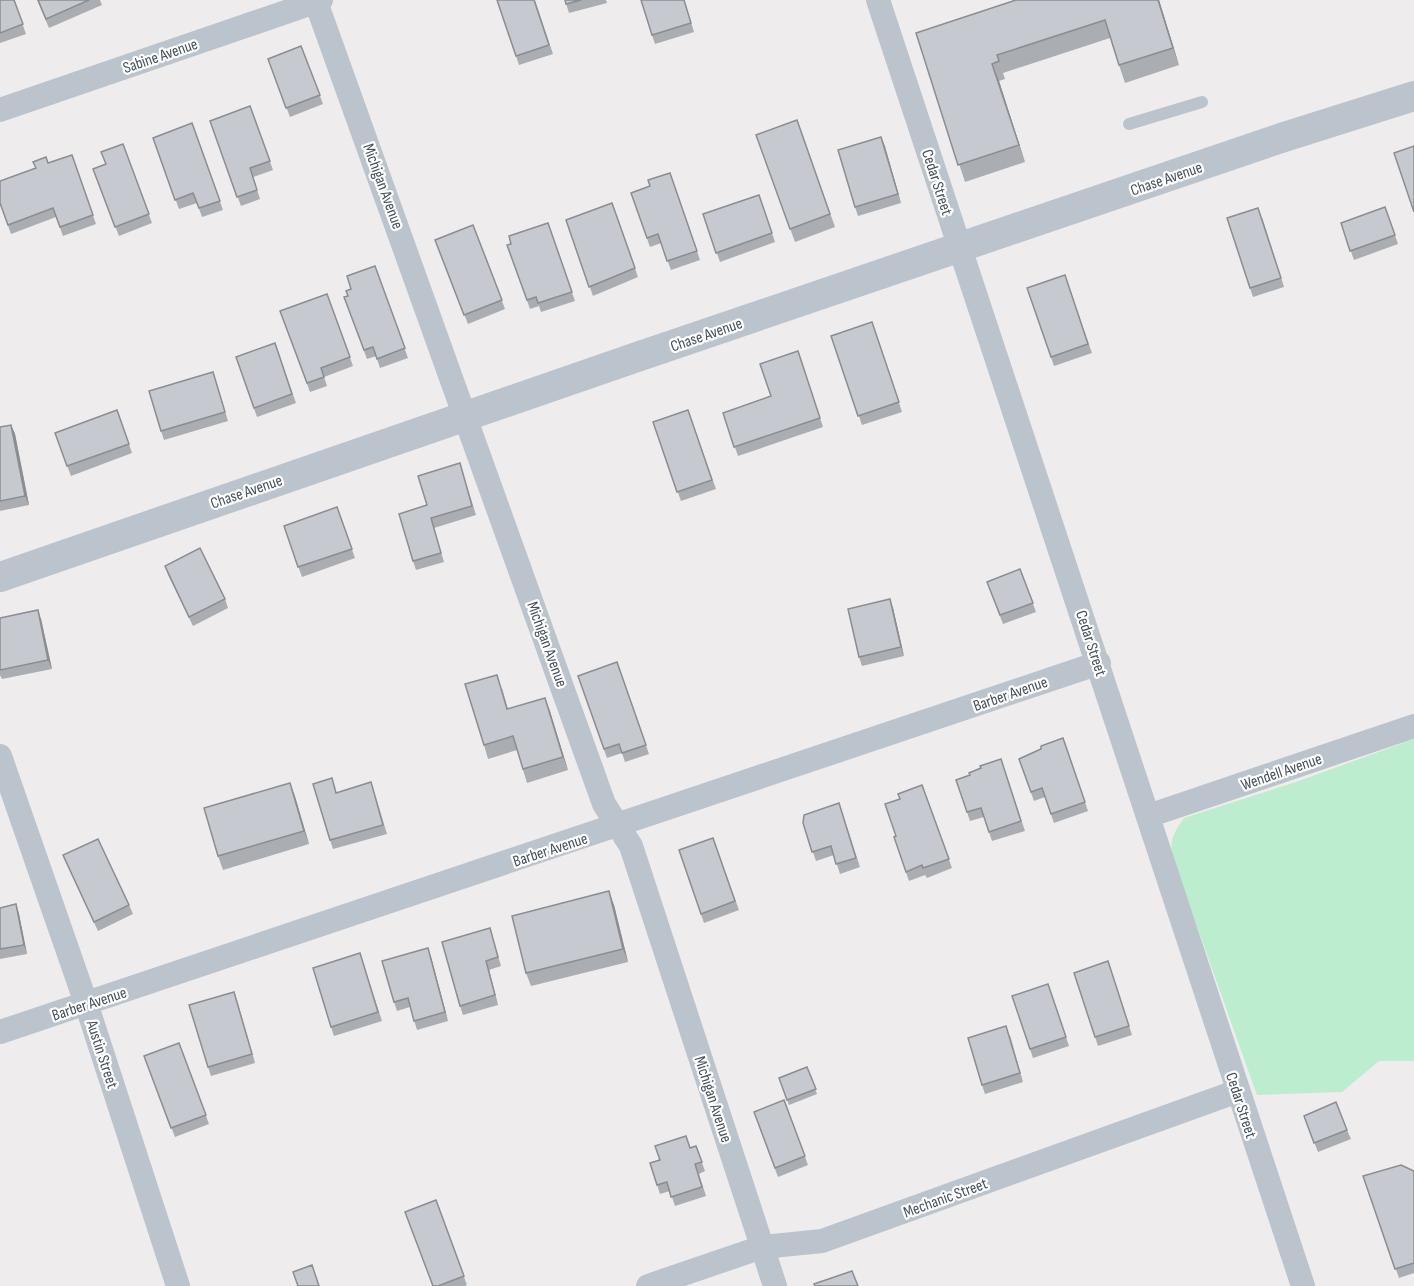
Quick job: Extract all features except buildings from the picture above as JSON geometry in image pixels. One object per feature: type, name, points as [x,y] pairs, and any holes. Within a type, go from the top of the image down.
[{"type":"street","name":"Sabine Avenue","points":[[0,110],[318,0]]},
{"type":"street","name":"Michigan Avenue","points":[[318,0],[604,804],[631,846],[775,1286]]},
{"type":"street","name":"Cedar Street","points":[[878,0],[1303,1286]]},
{"type":"street","name":"Chase Avenue","points":[[0,577],[466,415],[1281,138],[1414,96]]},
{"type":"street","name":"Barber Avenue","points":[[0,1032],[1099,663]]},
{"type":"street","name":"Wendell Avenue","points":[[1148,816],[1414,726]]},
{"type":"street","name":"Austin Street","points":[[0,756],[86,1004],[178,1286]]},
{"type":"street","name":"Mechanic Street","points":[[648,1286],[762,1247],[822,1241],[1238,1091]]},
{"type":"lane","points":[[1129,124],[1202,102]]},
{"type":"green space","points":[[1414,739],[1414,1061],[1379,1061],[1342,1092],[1257,1095],[1173,859],[1171,847],[1175,833],[1184,818],[1299,781]]}]
